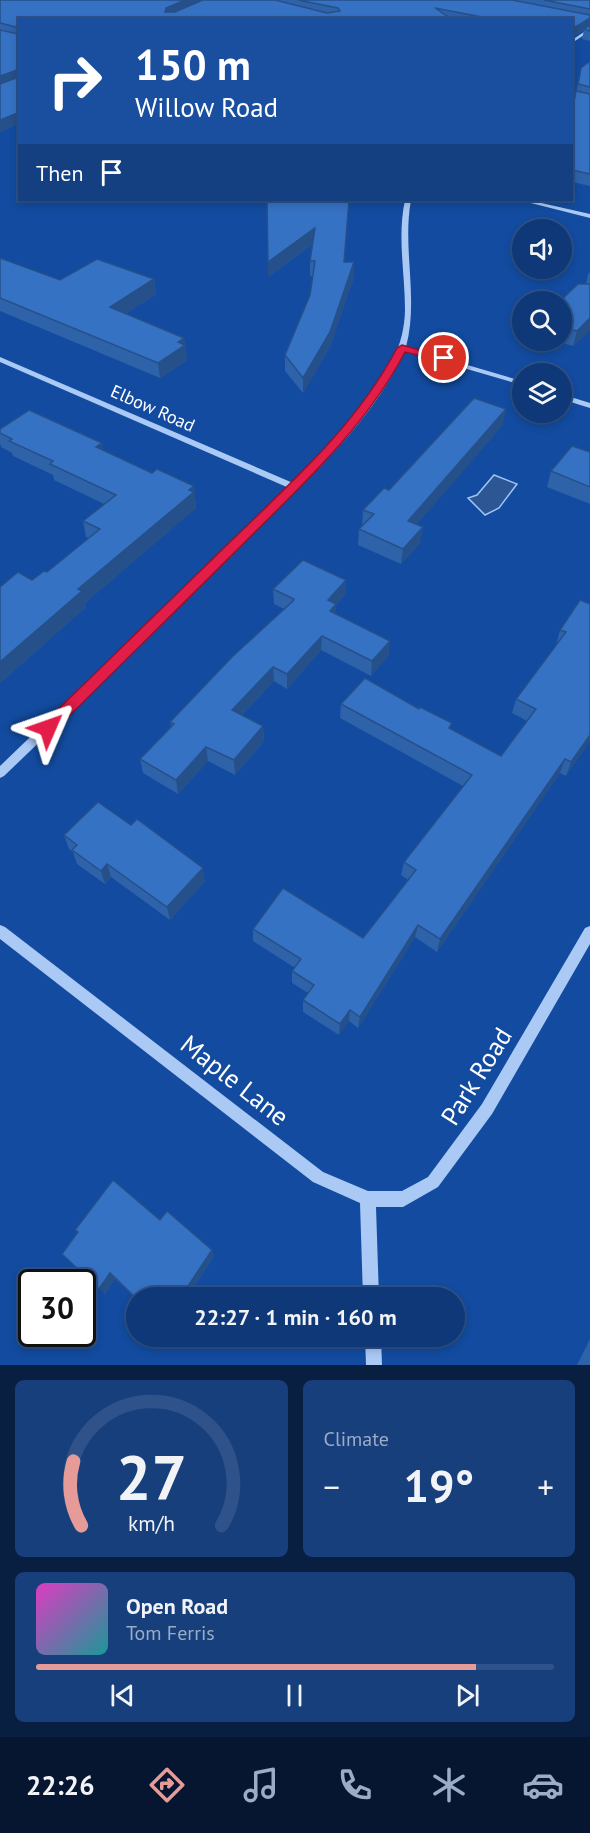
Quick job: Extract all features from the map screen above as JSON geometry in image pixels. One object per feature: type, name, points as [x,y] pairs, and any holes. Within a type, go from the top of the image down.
[{"type":"street","points":[[573,41],[590,30]]},
{"type":"street","points":[[573,98],[590,102]]},
{"type":"street","points":[[0,773],[96,683],[294,487],[355,422],[383,385],[402,348],[409,311],[405,220],[408,201]]},
{"type":"street","points":[[526,201],[590,216]]},
{"type":"street","points":[[402,348],[512,380]]},
{"type":"street","name":"Elbow Road","points":[[0,359],[294,487]]},
{"type":"street","points":[[572,400],[590,406]]},
{"type":"street","name":"Maple Lane","points":[[0,931],[318,1177],[368,1199]]},
{"type":"street","name":"Park Road","points":[[368,1199],[403,1199],[433,1182],[487,1109],[590,932]]},
{"type":"street","points":[[368,1199],[371,1287]]},
{"type":"street","points":[[373,1347],[374,1365]]},
{"type":"water","points":[[494,475],[517,484],[499,508],[485,515],[468,498],[477,495]]},
{"type":"building","points":[[0,0],[185,0],[166,8],[165,12],[175,12],[203,0],[275,0],[327,13],[340,11],[338,8],[298,0],[512,0],[590,15],[590,18],[574,28],[573,18],[487,18],[435,8],[450,18],[18,18],[18,28],[0,23]]},
{"type":"building","points":[[544,0],[590,0],[590,9]]},
{"type":"building","points":[[0,30],[18,34],[18,70],[0,76]]},
{"type":"building","points":[[590,61],[590,87],[578,84],[581,68]]},
{"type":"building","points":[[18,77],[18,113],[0,120],[0,84]]},
{"type":"building","points":[[576,91],[590,94],[590,174],[573,170],[573,107]]},
{"type":"building","points":[[267,201],[349,201],[344,262],[354,262],[330,332],[303,378],[285,355],[310,295],[315,261],[310,261],[315,228],[268,262]]},
{"type":"building","points":[[0,258],[60,280],[97,259],[154,279],[110,307],[184,338],[178,342],[185,345],[158,363],[0,298]]},
{"type":"building","points":[[578,284],[590,284],[590,318],[577,331],[572,330],[571,291]]},
{"type":"building","points":[[474,398],[506,409],[408,521],[423,527],[403,549],[359,529],[374,514],[363,510],[384,488],[389,490]]},
{"type":"building","points":[[29,410],[102,443],[96,447],[152,473],[157,469],[194,486],[189,490],[194,492],[78,589],[82,591],[0,662],[0,587],[18,572],[32,580],[44,571],[47,572],[100,529],[83,521],[116,495],[50,464],[53,461],[9,441],[12,439],[0,433],[0,429]]},
{"type":"building","points":[[572,446],[590,452],[590,487],[551,471]]},
{"type":"building","points":[[303,560],[346,580],[328,600],[336,604],[330,611],[390,641],[372,661],[322,636],[287,674],[273,667],[232,710],[263,726],[234,760],[206,747],[176,780],[140,759],[174,724],[170,722],[233,656],[293,601],[294,599],[273,589]]},
{"type":"building","points":[[580,600],[590,604],[590,735],[571,762],[565,759],[440,939],[418,925],[360,1017],[350,1010],[340,1024],[303,1000],[314,985],[292,971],[301,959],[253,929],[283,888],[363,938],[416,870],[404,862],[472,775],[341,704],[365,678],[419,709],[420,707],[452,723],[449,728],[501,756],[536,709],[516,699],[566,632],[560,630]]},
{"type":"building","points":[[98,802],[131,825],[137,819],[203,868],[167,907],[107,864],[101,871],[72,850],[77,845],[64,835]]},
{"type":"building","points":[[113,1180],[160,1220],[167,1211],[212,1250],[187,1287],[126,1288],[110,1273],[99,1289],[96,1286],[96,1269],[78,1269],[62,1254],[78,1232],[75,1230]]},
{"type":"route","points":[[48,728],[294,487],[355,422],[383,385],[402,348],[444,358]]}]
